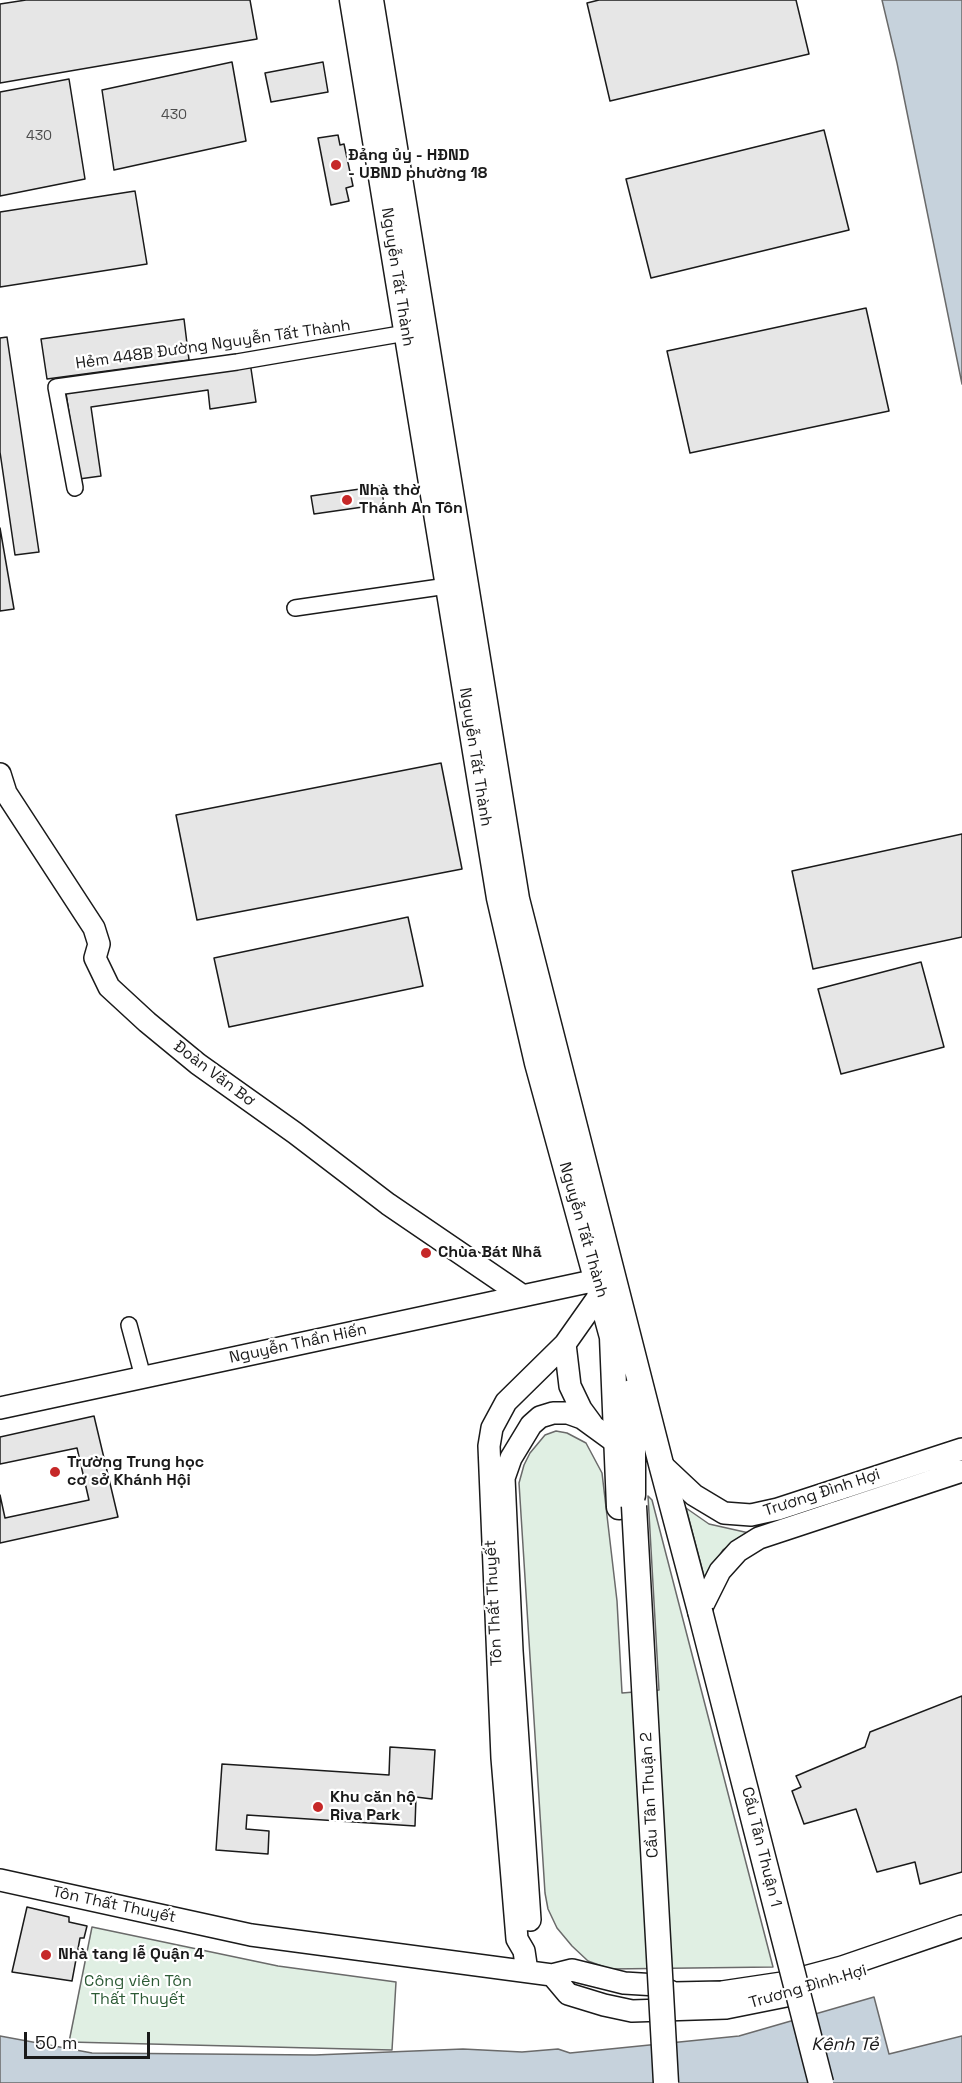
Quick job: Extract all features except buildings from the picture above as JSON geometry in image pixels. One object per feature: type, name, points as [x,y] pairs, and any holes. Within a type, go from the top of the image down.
[{"type":"main road","name":"Nguyễn Tất Thành","points":[[352,0],[499,898],[537,1063],[612,1337],[615,1442],[626,1507]]},
{"type":"main road","name":"Nguyễn Tất Thành","points":[[371,0],[517,899],[700,1611]]},
{"type":"main road","name":"Đoàn Văn Bơ","points":[[0,774],[6,793],[94,928],[99,944],[95,958],[109,987],[198,1064],[295,1133],[388,1204],[523,1296]]},
{"type":"main road","name":"Nguyễn Thần Hiến","points":[[0,1408],[523,1296],[599,1286]]},
{"type":"main road","name":"Tôn Thất Thuyết","points":[[526,1961],[517,1939],[502,1758],[489,1446],[492,1428],[506,1402],[565,1344],[599,1286]]},
{"type":"main road","points":[[565,1344],[570,1386],[581,1408],[593,1426],[615,1442]]},
{"type":"main road","name":"Nguyễn Tất Thành","points":[[626,1507],[633,1353]]},
{"type":"main road","name":"Tôn Thất Thuyết","points":[[526,1961],[531,1939],[512,1651],[504,1478],[511,1458],[522,1438],[540,1417],[553,1413],[568,1413],[582,1418],[593,1426]]},
{"type":"main road","name":"Trương Đình Hợi","points":[[661,1464],[694,1495],[724,1513],[751,1515],[778,1509],[962,1449]]},
{"type":"main road","points":[[919,1485],[928,1459]]},
{"type":"main road","name":"Trương Đình Hợi","points":[[700,1611],[720,1570],[738,1551],[759,1538],[962,1471]]},
{"type":"main road","name":"Cầu Tân Thuận 2","points":[[626,1507],[651,2083]]},
{"type":"main road","name":"Cầu Tân Thuận 2","points":[[626,1507],[666,2083]]},
{"type":"main road","name":"Cầu Tân Thuận 1","points":[[700,1611],[821,2083]]},
{"type":"main road","name":"Tôn Thất Thuyết","points":[[0,1880],[252,1935],[526,1961]]},
{"type":"main road","name":"Trương Đình Hợi","points":[[552,1975],[572,1970],[624,1983],[657,1985],[674,1993],[745,1989],[813,1976],[962,1911]]},
{"type":"main road","name":"Trương Đình Hợi","points":[[878,1947],[962,1926]]},
{"type":"main road","name":"Trương Đình Hợi","points":[[526,1961],[552,1975],[568,1994],[604,2005],[632,2011],[726,2008],[813,1990],[962,1940]]},
{"type":"street","name":"Hẻm 448B Đường Nguyễn Tất Thành","points":[[75,489],[56,387],[237,362],[406,333]]},
{"type":"street","points":[[296,608],[447,586]]},
{"type":"street","points":[[129,1325],[143,1377]]},
{"type":"green space","points":[[556,1431],[567,1433],[586,1443],[602,1473],[617,1601],[622,1693],[659,1690],[648,1496],[652,1500],[773,1967],[610,1969],[588,1961],[572,1946],[557,1928],[548,1909],[545,1893],[519,1483],[530,1453],[545,1435]]},
{"type":"green space","points":[[686,1508],[709,1524],[749,1533],[723,1550],[705,1580]]},
{"type":"green space","name":"Công viên Tôn Thất Thuyết","points":[[92,1927],[278,1966],[396,1982],[392,2050],[69,2042]]},
{"type":"water","points":[[882,0],[962,0],[962,384],[897,63]]},
{"type":"water","name":"Kênh Tẻ","points":[[874,1997],[889,2054],[962,2036],[962,2083],[0,2083],[0,2036],[92,2053],[315,2055],[463,2049],[522,2052],[558,2049],[570,2053],[739,2036]]},
{"type":"place","name":"Đảng ủy - HĐND - UBND phường 18","points":[[336,165]]},
{"type":"place","name":"Nhà thờ Thánh An Tôn","points":[[347,500]]},
{"type":"place","name":"Chùa Bát Nhã","points":[[426,1253]]},
{"type":"place","name":"Trường Trung học cơ sở Khánh Hội","points":[[55,1472]]},
{"type":"place","name":"Khu căn hộ Riva Park","points":[[318,1807]]},
{"type":"place","name":"Nhà tang lễ Quận 4","points":[[46,1955]]}]
